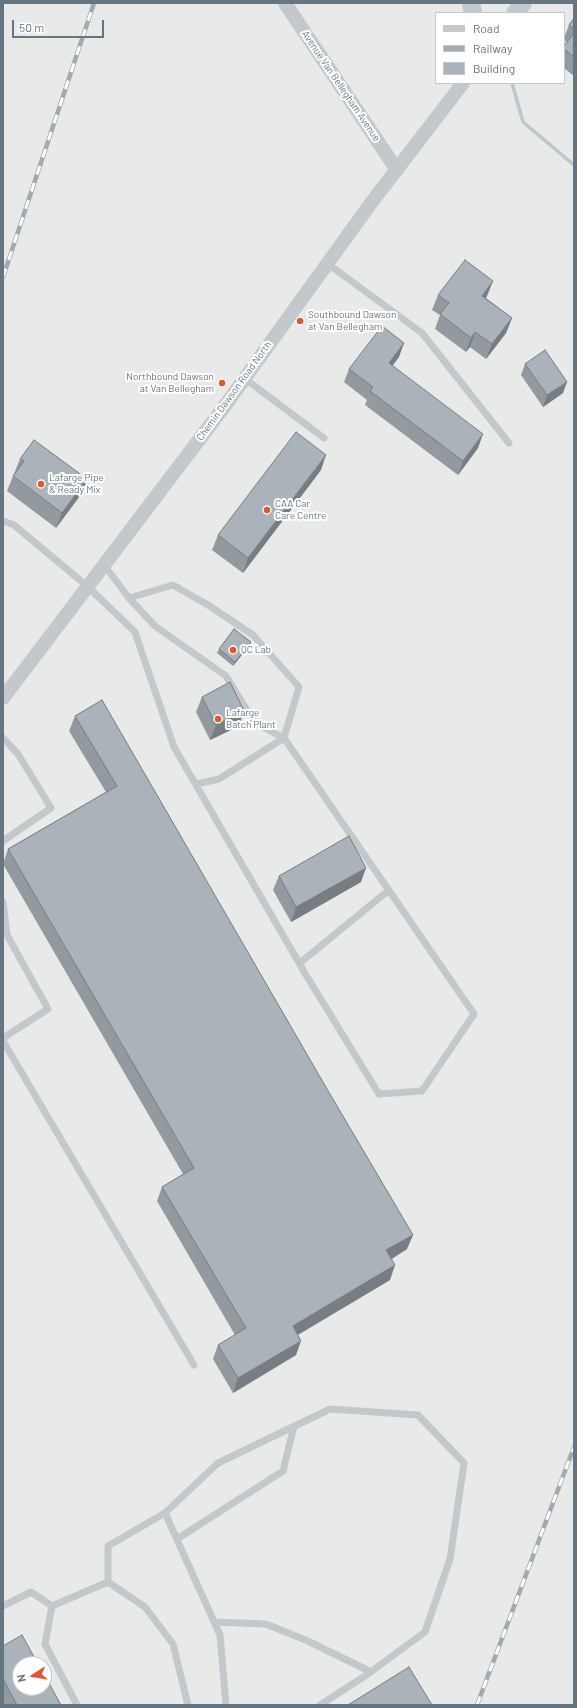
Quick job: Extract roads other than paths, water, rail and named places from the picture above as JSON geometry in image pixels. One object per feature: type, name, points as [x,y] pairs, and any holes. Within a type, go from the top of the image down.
[{"type":"street","name":"Avenue Van Bellegham Avenue","points":[[285,3],[397,170]]},
{"type":"street","points":[[516,12],[523,3]]},
{"type":"street","name":"Chemin Dawson Road North","points":[[3,698],[244,378],[462,84]]},
{"type":"lane","points":[[328,264],[422,333],[509,443]]},
{"type":"lane","points":[[244,378],[324,438]]},
{"type":"lane","points":[[3,521],[14,525],[87,586],[135,632],[174,747],[301,962],[306,975],[379,1094],[422,1091],[474,1014],[284,738],[254,723],[226,676],[155,626],[129,598],[104,565]]},
{"type":"lane","points":[[129,598],[172,585],[208,605],[253,635],[299,687],[284,738],[219,779],[196,784]]},
{"type":"lane","points":[[3,738],[18,754],[51,808],[3,840]]},
{"type":"lane","points":[[301,962],[389,890]]},
{"type":"lane","points":[[3,902],[7,935],[48,1009],[3,1038]]},
{"type":"lane","points":[[3,1041],[194,1365]]},
{"type":"lane","points":[[108,1582],[108,1546],[165,1513],[218,1463],[330,1409],[418,1414],[464,1463],[450,1559],[425,1632],[371,1672],[320,1705]]},
{"type":"lane","points":[[177,1539],[283,1471],[294,1426]]},
{"type":"lane","points":[[165,1513],[220,1635],[226,1705]]},
{"type":"lane","points":[[52,1606],[108,1582]]},
{"type":"lane","points":[[108,1582],[145,1607],[173,1644],[188,1705]]},
{"type":"lane","points":[[3,1606],[31,1592],[52,1606]]},
{"type":"lane","points":[[52,1606],[45,1644],[77,1705]]},
{"type":"lane","points":[[214,1622],[266,1624],[308,1641],[371,1672]]},
{"type":"waterway","points":[[512,84],[523,122],[574,165]]},
{"type":"railway","points":[[3,277],[94,3]]},
{"type":"railway","points":[[477,1705],[574,1447]]},
{"type":"place","name":"Southbound Dawson at Van Bellegham","points":[[300,321]]},
{"type":"place","name":"Northbound Dawson at Van Bellegham","points":[[222,383]]},
{"type":"place","name":"Lafarge Pipe & Ready Mix","points":[[41,484]]},
{"type":"place","name":"CAA Car Care Centre","points":[[267,510]]},
{"type":"place","name":"QC Lab","points":[[233,650]]},
{"type":"place","name":"Lafarge Batch Plant","points":[[218,719]]}]
